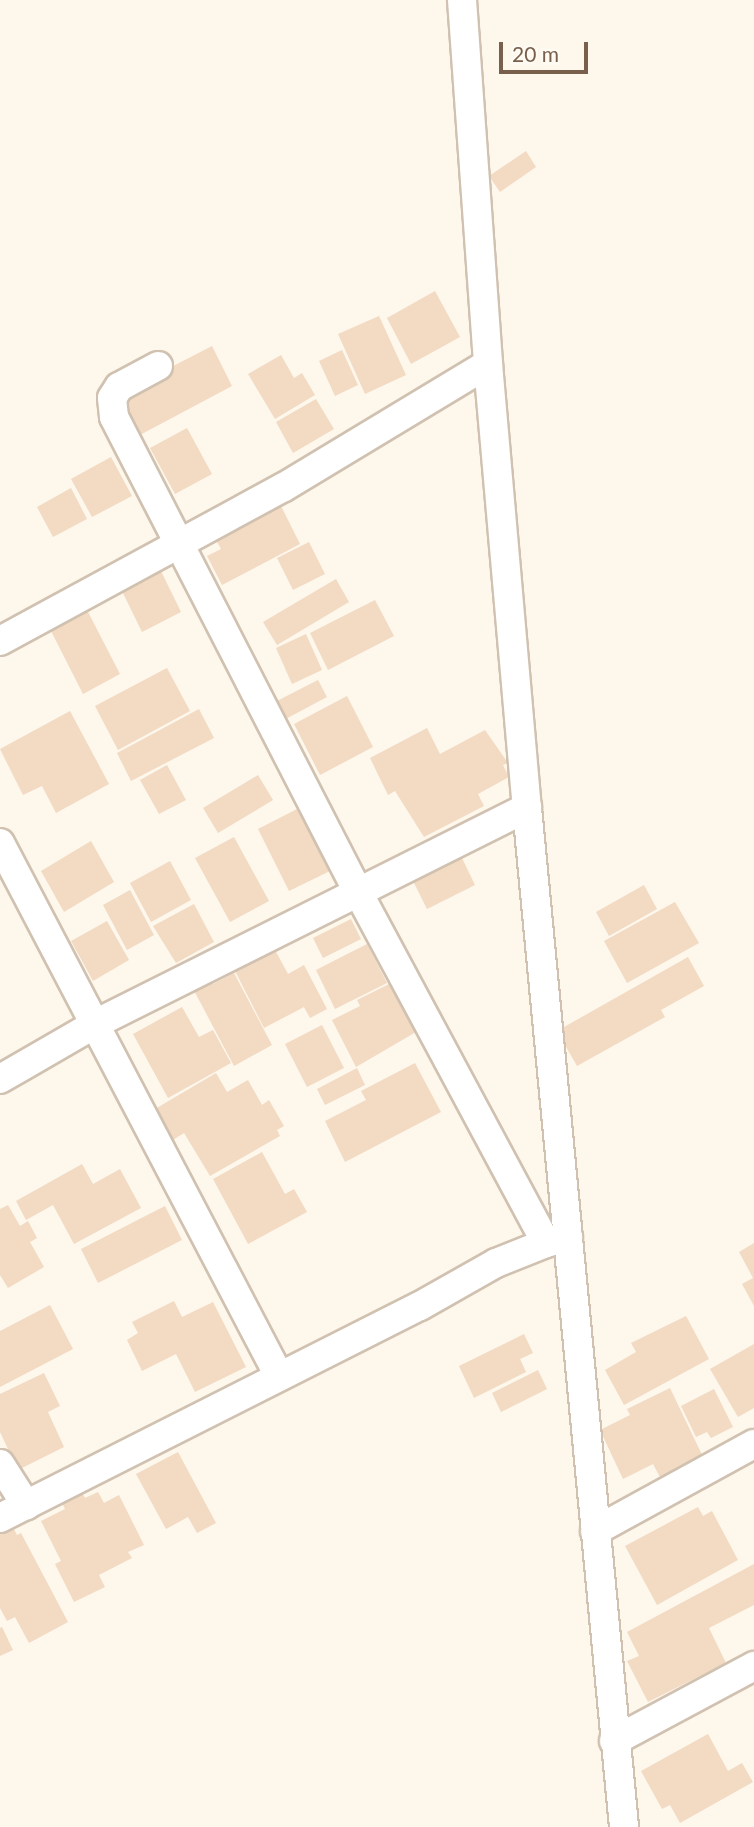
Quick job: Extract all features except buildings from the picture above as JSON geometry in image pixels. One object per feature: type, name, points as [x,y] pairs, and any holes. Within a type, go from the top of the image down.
[{"type":"street","points":[[462,0],[488,364],[527,808],[557,1240],[595,1531],[624,1827]]},
{"type":"street","points":[[0,641],[284,487],[488,364]]},
{"type":"street","points":[[158,366],[119,387],[112,398],[114,417],[359,894],[557,1240]]},
{"type":"street","points":[[0,1079],[97,1023],[527,808]]},
{"type":"street","points":[[0,843],[97,1023],[279,1376]]},
{"type":"street","points":[[0,1518],[420,1306],[496,1263],[557,1240]]},
{"type":"street","points":[[595,1531],[754,1444]]},
{"type":"street","points":[[0,1464],[26,1505]]},
{"type":"street","points":[[614,1741],[754,1666]]}]
